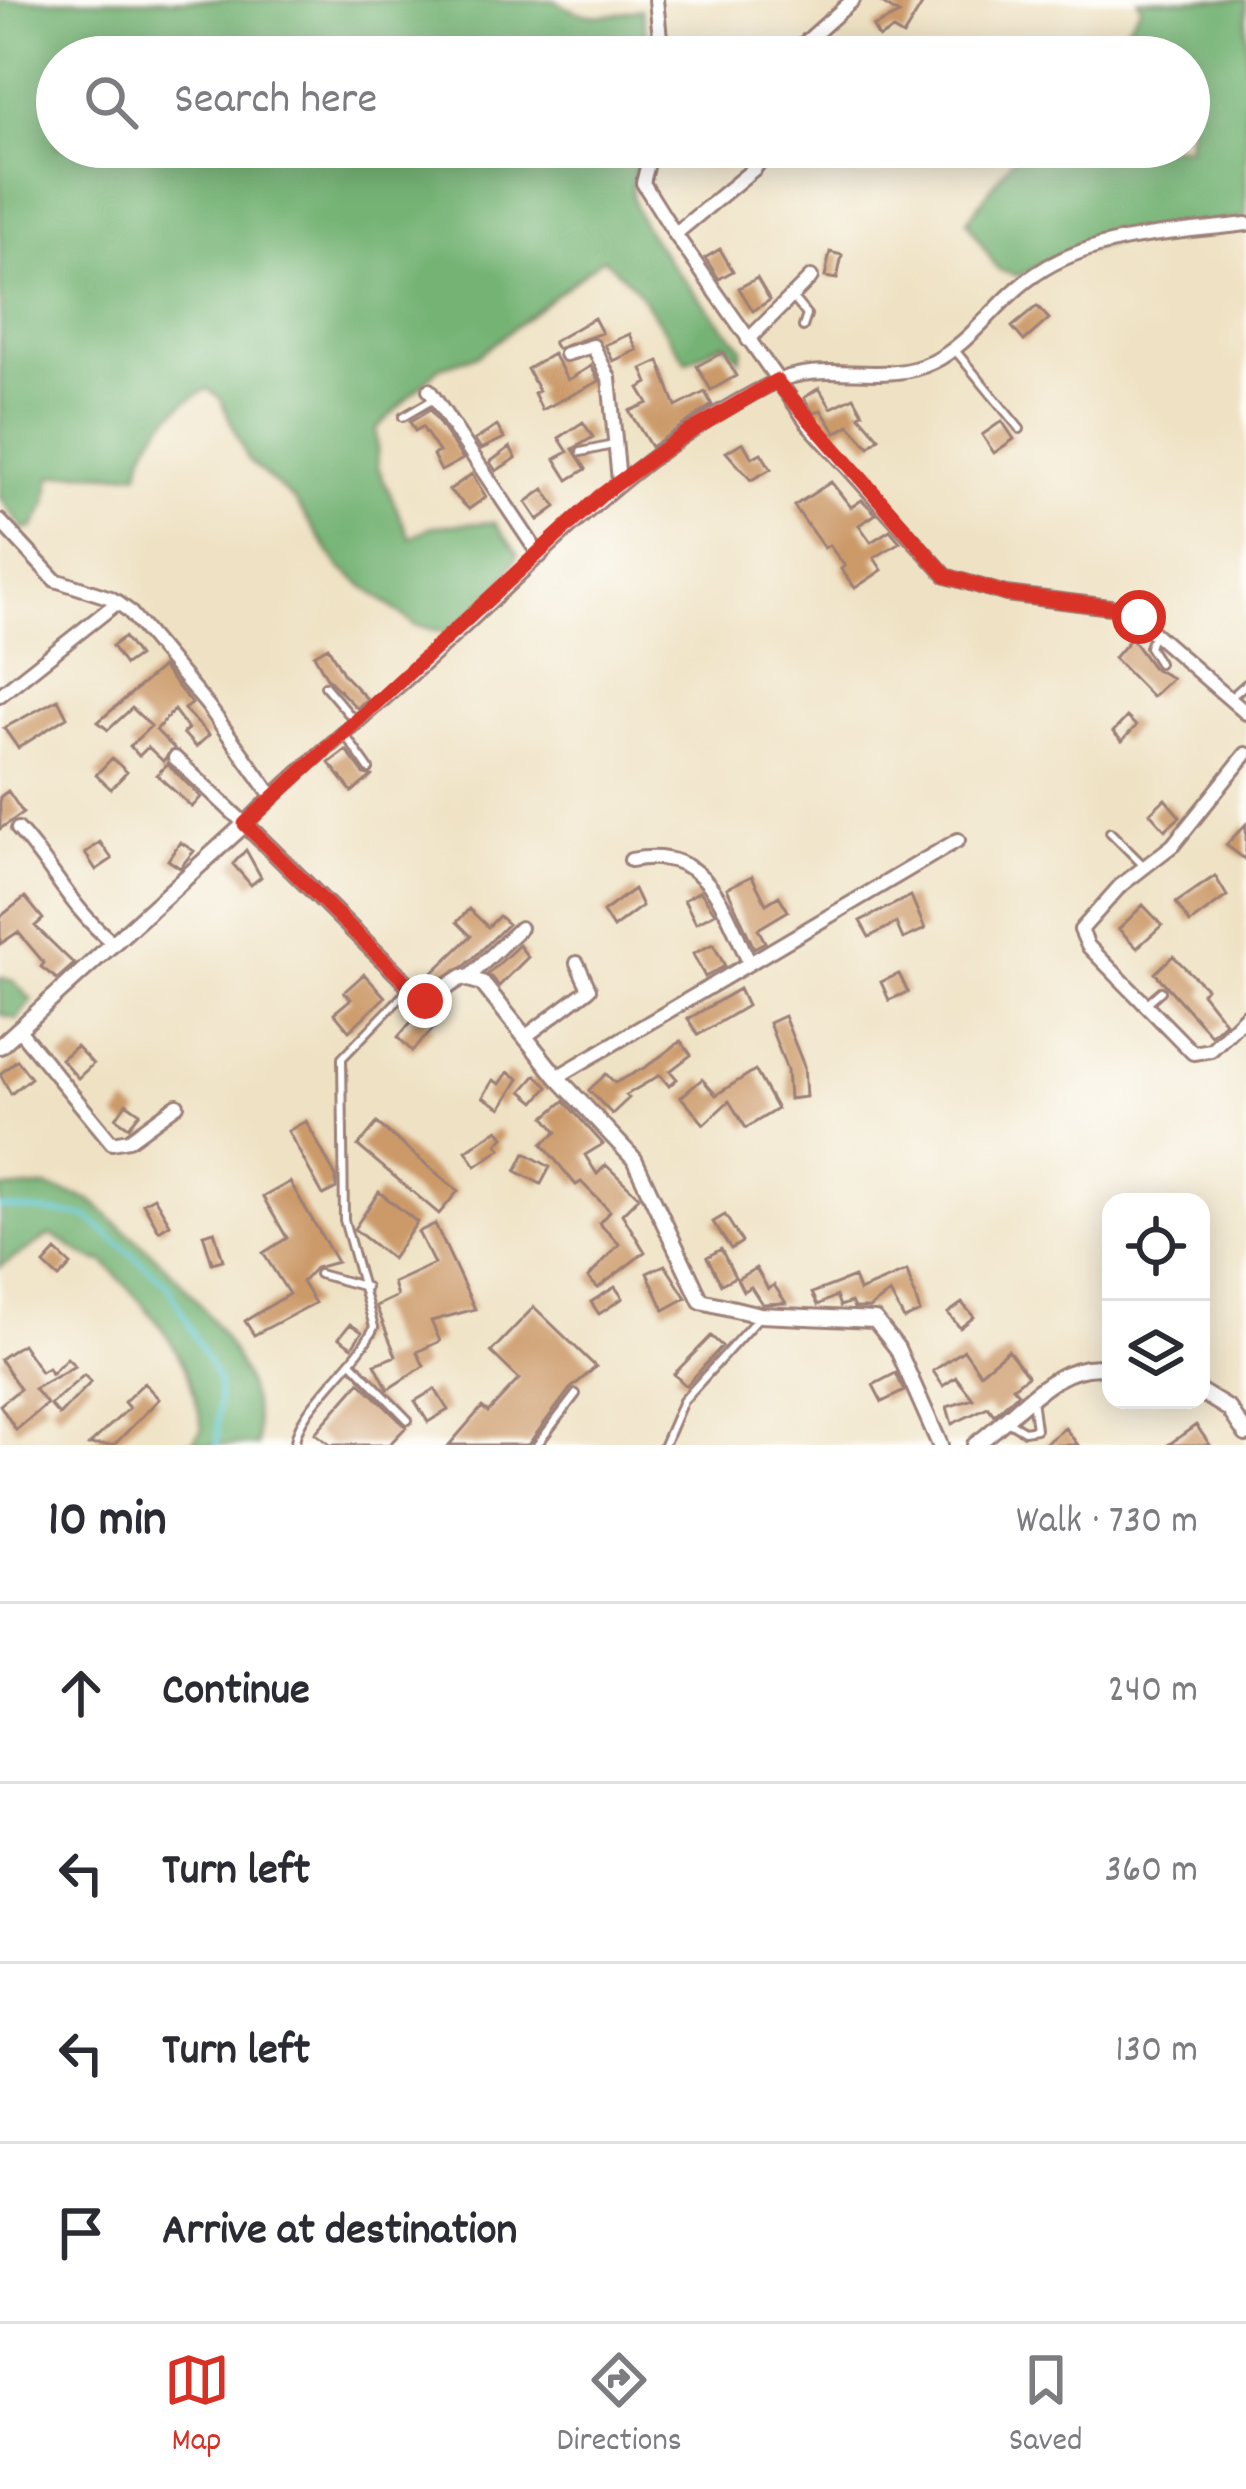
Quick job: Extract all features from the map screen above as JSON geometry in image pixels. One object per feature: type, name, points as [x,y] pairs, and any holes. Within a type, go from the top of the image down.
[{"type":"street","points":[[656,0],[660,36]]},
{"type":"street","points":[[812,36],[853,0]]},
{"type":"street","points":[[647,168],[644,183],[776,381],[946,576],[1006,594],[1126,609],[1246,713]]},
{"type":"street","points":[[675,234],[755,168]]},
{"type":"street","points":[[0,1046],[619,481],[776,381],[825,371],[899,374],[954,349],[1036,273],[1068,256],[1121,242],[1246,224]]},
{"type":"street","points":[[748,340],[811,277]]},
{"type":"street","points":[[566,354],[587,344],[598,351],[609,378],[619,481]]},
{"type":"street","points":[[432,394],[540,556]]},
{"type":"street","points":[[0,521],[56,580],[118,602],[208,706],[272,796]]},
{"type":"street","points":[[0,695],[118,602]]},
{"type":"street","points":[[1246,754],[1214,800],[1088,917],[1081,930],[1088,946],[1193,1053],[1211,1050],[1246,1016]]},
{"type":"street","points":[[175,758],[425,1001],[470,976],[520,928]]},
{"type":"street","points":[[18,829],[43,856],[78,915],[112,944]]},
{"type":"street","points":[[557,1077],[958,840]]},
{"type":"street","points":[[631,860],[658,854],[692,866],[718,896],[749,962]]},
{"type":"street","points":[[525,1037],[589,989],[578,963]]},
{"type":"street","points":[[470,976],[634,1159],[701,1301],[760,1315],[875,1320],[897,1348],[940,1445]]},
{"type":"street","points":[[19,1030],[112,1142],[128,1140],[177,1105]]},
{"type":"street","points":[[975,1445],[1077,1369],[1102,1369]]},
{"type":"street","points":[[1210,1397],[1229,1409],[1246,1434]]},
{"type":"lane","points":[[793,298],[807,315],[803,327]]},
{"type":"lane","points":[[954,349],[1020,429]]},
{"type":"lane","points":[[403,417],[432,394]]},
{"type":"lane","points":[[581,452],[613,445]]},
{"type":"lane","points":[[1129,635],[1142,619]]},
{"type":"lane","points":[[1155,631],[1149,647],[1159,663]]},
{"type":"lane","points":[[1230,698],[1246,684]]},
{"type":"lane","points":[[326,686],[357,724]]},
{"type":"lane","points":[[345,734],[369,770]]},
{"type":"lane","points":[[1110,832],[1145,867]]},
{"type":"lane","points":[[295,1445],[301,1423],[352,1363],[374,1328],[344,1220],[342,1058],[409,989]]},
{"type":"lane","points":[[1144,1006],[1161,991]]},
{"type":"lane","points":[[319,1274],[366,1287]]},
{"type":"lane","points":[[664,1445],[683,1401],[760,1315]]},
{"type":"lane","points":[[352,1363],[408,1420]]},
{"type":"lane","points":[[537,1445],[576,1394]]},
{"type":"lane","points":[[1006,1421],[1024,1431],[1036,1430],[1032,1399]]},
{"type":"green space","points":[[0,0],[554,0],[596,15],[641,9],[647,36],[36,36],[36,168],[638,168],[632,193],[646,229],[743,348],[740,359],[723,342],[687,362],[634,286],[603,258],[479,355],[440,367],[376,429],[378,467],[410,538],[434,526],[494,522],[518,554],[498,590],[448,633],[415,625],[339,567],[294,500],[248,460],[220,398],[208,389],[163,423],[147,447],[139,472],[51,477],[47,503],[33,528],[24,529],[0,498]]},
{"type":"green space","points":[[1138,0],[1246,0],[1246,217],[1100,245],[1018,276],[998,270],[967,221],[1006,168],[1210,168],[1210,36],[1117,36],[1141,7]]},
{"type":"green space","points":[[0,977],[13,981],[32,1000],[17,1019],[0,1014]]},
{"type":"green space","points":[[44,1187],[93,1202],[190,1293],[232,1351],[246,1382],[257,1445],[190,1445],[202,1429],[180,1357],[155,1319],[104,1262],[50,1235],[0,1267],[0,1189]]},
{"type":"building","points":[[877,0],[925,0],[903,36],[893,30],[878,36],[873,27],[899,14]]},
{"type":"building","points":[[720,249],[733,271],[719,279],[705,258]]},
{"type":"building","points":[[830,252],[842,255],[837,279],[825,277]]},
{"type":"building","points":[[757,278],[770,300],[753,311],[739,288]]},
{"type":"building","points":[[1037,306],[1049,319],[1024,341],[1012,327]]},
{"type":"building","points":[[594,318],[602,333],[557,349],[553,342]]},
{"type":"building","points":[[630,334],[637,350],[613,361],[605,345]]},
{"type":"building","points":[[723,352],[736,376],[711,390],[697,366]]},
{"type":"building","points":[[553,354],[568,380],[591,366],[599,381],[542,410],[534,393],[539,391],[527,369]]},
{"type":"building","points":[[659,361],[676,407],[705,392],[712,405],[651,447],[629,411],[648,403],[639,388],[648,383],[642,369]]},
{"type":"building","points":[[819,388],[831,408],[854,397],[863,413],[859,415],[879,438],[869,447],[849,425],[836,433],[821,410],[814,414],[804,398]]},
{"type":"building","points":[[430,410],[463,459],[441,471],[433,455],[439,452],[422,427],[415,431],[410,422]]},
{"type":"building","points":[[1002,421],[1014,439],[994,453],[982,435]]},
{"type":"building","points":[[583,422],[593,437],[573,449],[586,469],[568,480],[555,459],[568,452],[559,438]]},
{"type":"building","points":[[497,426],[504,438],[481,449],[475,440]]},
{"type":"building","points":[[743,442],[752,458],[761,453],[771,469],[751,480],[726,452]]},
{"type":"building","points":[[510,447],[516,458],[496,471],[490,462]]},
{"type":"building","points":[[472,474],[486,497],[469,509],[449,490]]},
{"type":"building","points":[[831,482],[851,507],[862,500],[876,514],[859,525],[871,542],[890,530],[900,542],[874,558],[882,570],[855,588],[841,569],[845,566],[829,545],[824,548],[794,506]]},
{"type":"building","points":[[544,489],[556,507],[538,520],[526,502]]},
{"type":"building","points":[[124,637],[138,656],[125,665],[112,646]]},
{"type":"building","points":[[1131,638],[1153,668],[1172,678],[1152,697],[1114,658]]},
{"type":"building","points":[[328,647],[344,675],[367,699],[357,708],[327,678],[314,655]]},
{"type":"building","points":[[162,667],[192,704],[184,709],[209,735],[196,747],[183,733],[188,729],[174,710],[156,730],[174,748],[163,761],[148,747],[139,756],[130,746],[151,726],[132,708],[108,730],[98,722]]},
{"type":"building","points":[[58,699],[67,717],[18,748],[4,728]]},
{"type":"building","points":[[1127,717],[1136,726],[1122,741],[1113,732]]},
{"type":"building","points":[[346,750],[364,774],[372,776],[352,792],[329,763]]},
{"type":"building","points":[[112,758],[127,772],[111,789],[96,775]]},
{"type":"building","points":[[167,764],[201,797],[192,807],[157,775]]},
{"type":"building","points":[[8,791],[23,813],[0,829],[0,797]]},
{"type":"building","points":[[1165,799],[1180,817],[1165,830],[1150,813]]},
{"type":"building","points":[[1246,824],[1246,860],[1226,845]]},
{"type":"building","points":[[100,842],[112,859],[96,870],[85,853]]},
{"type":"building","points":[[180,842],[194,851],[180,868],[168,860]]},
{"type":"building","points":[[246,850],[261,877],[251,885],[233,864]]},
{"type":"building","points":[[752,876],[766,904],[779,896],[788,911],[758,929],[765,942],[754,948],[727,888]]},
{"type":"building","points":[[1215,876],[1227,896],[1190,923],[1176,903]]},
{"type":"building","points":[[634,889],[642,906],[613,928],[603,912]]},
{"type":"building","points":[[700,891],[715,913],[696,923],[684,900]]},
{"type":"building","points":[[911,896],[925,929],[903,939],[896,923],[869,937],[860,921]]},
{"type":"building","points":[[25,897],[43,919],[35,926],[74,964],[57,979],[41,967],[44,963],[18,932],[0,944],[0,917]]},
{"type":"building","points":[[1143,905],[1162,925],[1137,948],[1119,929]]},
{"type":"building","points":[[469,909],[488,927],[499,916],[508,924],[465,966],[426,987],[422,983],[471,936],[457,922]]},
{"type":"building","points":[[713,944],[725,966],[705,977],[693,954]]},
{"type":"building","points":[[519,945],[528,957],[499,986],[488,974]]},
{"type":"building","points":[[1173,956],[1206,988],[1202,993],[1225,1022],[1211,1035],[1155,973]]},
{"type":"building","points":[[364,974],[385,997],[349,1031],[334,1013],[351,999],[344,992]]},
{"type":"building","points":[[899,974],[908,992],[889,1000],[881,982]]},
{"type":"building","points":[[739,989],[747,1006],[698,1035],[688,1019]]},
{"type":"building","points":[[418,1014],[434,1028],[412,1051],[398,1037]]},
{"type":"building","points":[[784,1016],[804,1066],[806,1097],[789,1099],[787,1070],[769,1023]]},
{"type":"building","points":[[681,1041],[691,1055],[670,1071],[677,1079],[669,1086],[660,1075],[626,1095],[629,1098],[612,1114],[589,1090],[606,1074],[615,1083],[646,1067]]},
{"type":"building","points":[[76,1046],[93,1064],[78,1078],[61,1059]]},
{"type":"building","points":[[17,1060],[31,1078],[11,1094],[0,1074]]},
{"type":"building","points":[[755,1070],[777,1109],[746,1128],[729,1101],[704,1124],[681,1097],[702,1079],[716,1095]]},
{"type":"building","points":[[508,1072],[519,1079],[501,1108],[483,1097],[493,1080],[500,1084]]},
{"type":"building","points":[[536,1075],[548,1087],[535,1102],[522,1091]]},
{"type":"building","points":[[564,1101],[603,1144],[585,1155],[597,1174],[606,1165],[639,1197],[622,1214],[645,1252],[598,1288],[588,1278],[619,1244],[599,1223],[610,1211],[581,1182],[576,1185],[542,1144],[557,1132],[545,1117]]},
{"type":"building","points":[[126,1103],[140,1113],[129,1127],[116,1118]]},
{"type":"building","points":[[306,1121],[336,1177],[336,1188],[323,1195],[288,1131]]},
{"type":"building","points":[[377,1123],[458,1191],[439,1214],[358,1146]]},
{"type":"building","points":[[498,1129],[504,1137],[497,1144],[501,1149],[476,1166],[466,1151]]},
{"type":"building","points":[[525,1153],[550,1167],[541,1184],[516,1171]]},
{"type":"building","points":[[290,1182],[337,1262],[315,1268],[302,1282],[315,1303],[254,1335],[245,1321],[289,1294],[263,1253],[287,1238],[263,1197]]},
{"type":"building","points":[[379,1192],[417,1222],[392,1259],[354,1229]]},
{"type":"building","points":[[154,1197],[170,1224],[159,1231],[143,1203]]},
{"type":"building","points":[[725,1215],[742,1242],[731,1249],[713,1222]]},
{"type":"building","points":[[435,1224],[475,1309],[431,1321],[440,1341],[417,1352],[424,1366],[388,1389],[375,1364],[396,1356],[376,1306],[397,1296],[393,1283],[434,1264],[418,1232]]},
{"type":"building","points":[[214,1231],[223,1260],[212,1263],[203,1234]]},
{"type":"building","points":[[721,1249],[735,1277],[721,1284],[707,1257]]},
{"type":"building","points":[[56,1251],[71,1265],[59,1278],[44,1264]]},
{"type":"building","points":[[665,1265],[686,1298],[664,1310],[647,1273]]},
{"type":"building","points":[[756,1268],[768,1289],[774,1285],[786,1303],[762,1304],[751,1287],[743,1291],[737,1279]]},
{"type":"building","points":[[907,1271],[920,1312],[904,1319],[890,1293],[869,1308],[854,1308],[851,1302],[840,1306],[836,1296],[818,1305],[812,1293],[854,1277],[859,1291]]},
{"type":"building","points":[[615,1287],[623,1298],[599,1314],[591,1302]]},
{"type":"building","points":[[962,1303],[974,1317],[960,1328],[948,1313]]},
{"type":"building","points":[[534,1307],[596,1367],[570,1389],[528,1445],[449,1445],[482,1407],[488,1412],[519,1379],[491,1352]]},
{"type":"building","points":[[350,1324],[362,1332],[352,1347],[339,1338]]},
{"type":"building","points":[[711,1336],[722,1346],[686,1386],[674,1374]]},
{"type":"building","points":[[22,1344],[41,1372],[48,1368],[51,1374],[67,1358],[75,1366],[34,1389],[47,1404],[16,1430],[0,1405],[20,1389],[0,1359]]},
{"type":"building","points":[[964,1350],[980,1373],[1008,1350],[1028,1376],[1013,1387],[1018,1393],[994,1415],[988,1407],[952,1424],[947,1407],[973,1399],[956,1377],[943,1386],[933,1371]]},
{"type":"building","points":[[896,1373],[904,1391],[882,1402],[873,1385]]},
{"type":"building","points":[[84,1375],[91,1382],[59,1415],[50,1405]]},
{"type":"building","points":[[360,1382],[406,1427],[389,1445],[330,1445],[315,1433]]},
{"type":"building","points":[[144,1383],[159,1399],[114,1445],[89,1445],[129,1408],[124,1402]]},
{"type":"building","points":[[435,1389],[448,1410],[428,1422],[415,1401]]},
{"type":"building","points":[[1196,1425],[1210,1445],[1168,1445]]},
{"type":"building","points":[[1065,1428],[1078,1445],[1043,1445]]},
{"type":"waterway","points":[[0,1207],[86,1216],[168,1285],[219,1383],[217,1445]]},
{"type":"route","points":[[425,1001],[245,824],[600,496],[684,435],[776,381],[810,426],[946,576],[1006,594],[1109,606],[1139,617]]}]
